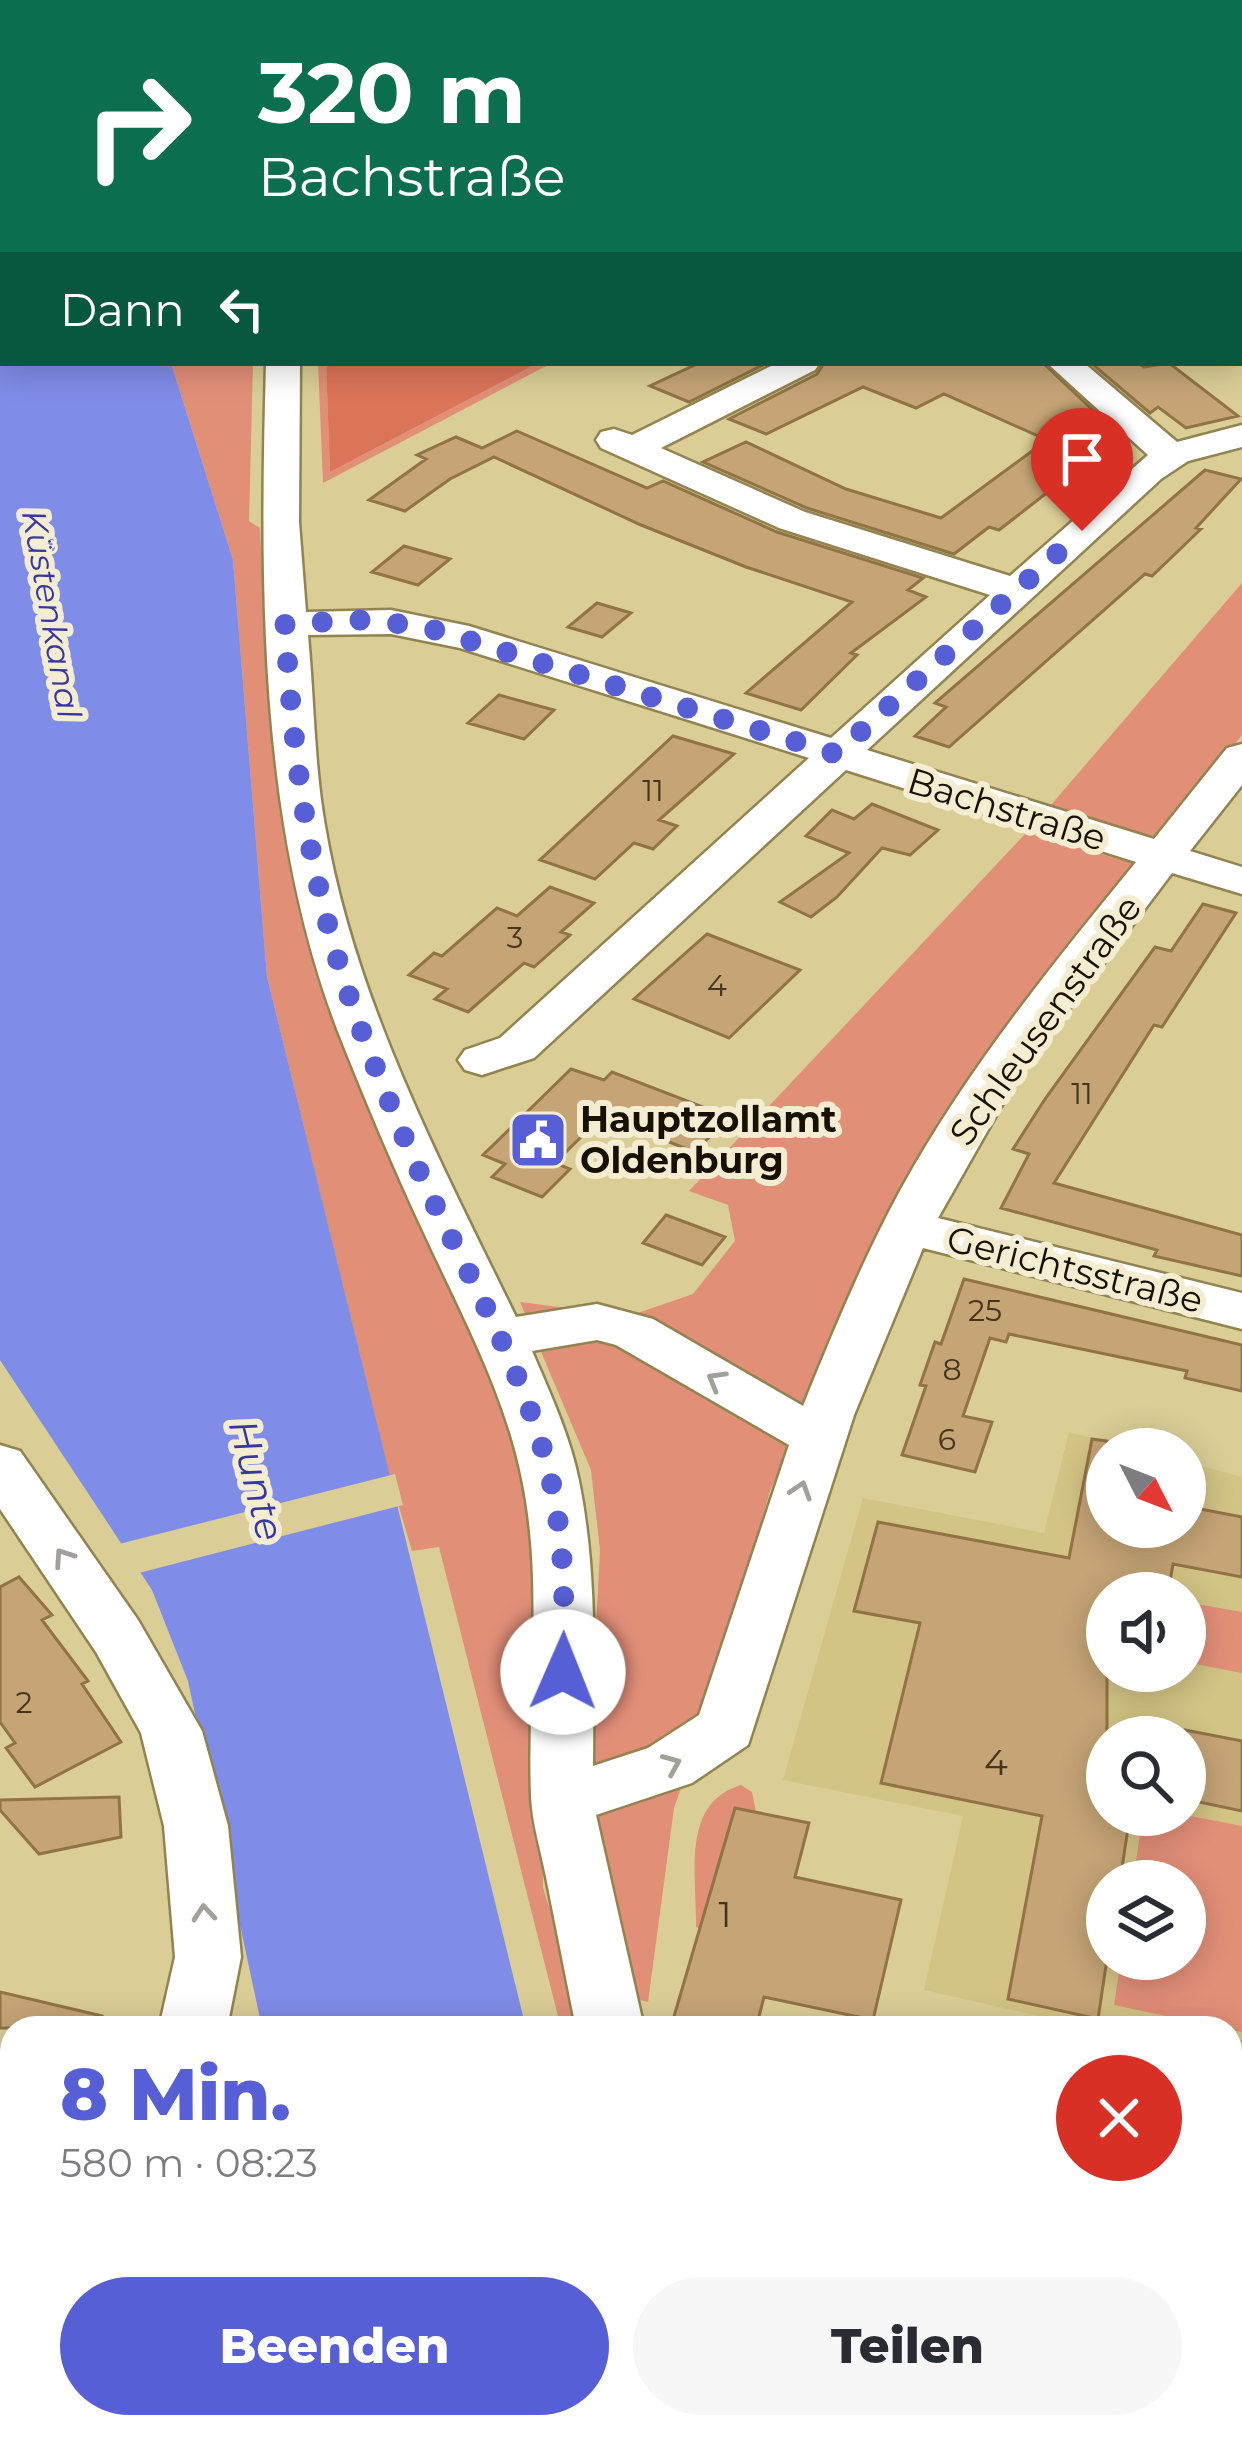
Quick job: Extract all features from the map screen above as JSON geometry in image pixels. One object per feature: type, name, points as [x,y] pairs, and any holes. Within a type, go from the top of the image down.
[{"type":"street","points":[[283,366],[280,483],[285,624],[303,825],[325,922],[361,1029],[539,1435],[560,1531],[562,1801],[607,2016]]},
{"type":"street","points":[[796,366],[623,444],[792,520],[1017,591]]},
{"type":"street","points":[[1067,366],[1160,447],[1174,453]]},
{"type":"street","points":[[482,1060],[517,1048],[1148,471],[1174,453],[1242,436]]},
{"type":"street","name":"Bachstraße","points":[[285,624],[360,620],[438,630],[1242,881]]},
{"type":"street","name":"Schleusenstraße","points":[[562,1801],[670,1767],[706,1748],[726,1728],[819,1434],[908,1227],[967,1119],[1242,757]]},
{"type":"street","name":"Gerichtsstraße","points":[[908,1227],[1242,1311]]},
{"type":"street","points":[[500,1338],[597,1322],[634,1332],[796,1427],[819,1434]]},
{"type":"street","points":[[0,1465],[117,1636],[171,1730],[196,1826],[208,1958],[196,2016]]},
{"type":"shaded area","points":[[172,366],[253,366],[249,521],[260,528],[267,670],[312,943],[526,1471],[543,1544],[543,1888],[584,2016],[558,2016],[439,1547],[412,1551],[267,977],[233,560]]},
{"type":"shaded area","points":[[318,366],[326,366],[330,472],[532,366],[546,366],[323,483]]},
{"type":"shaded area","points":[[326,366],[532,366],[330,472]]},
{"type":"shaded area","points":[[1242,583],[1242,735],[1160,839],[1050,806]]},
{"type":"shaded area","points":[[1026,833],[1140,865],[879,1247],[770,1491],[674,1808],[648,2002],[628,1997],[598,1854],[590,1742],[600,1550],[591,1470],[520,1302],[629,1316],[693,1294],[735,1241],[728,1205],[689,1191]]},
{"type":"shaded area","points":[[1069,1432],[1086,1436],[1086,1548],[1206,1548],[1206,1468],[1242,1477],[1242,2016],[1039,2016],[924,1990],[963,1816],[783,1780],[863,1498],[1044,1533]]},
{"type":"shaded area","points":[[1206,1606],[1242,1612],[1242,1673],[1206,1666]]},
{"type":"shaded area","points":[[741,1785],[752,1792],[756,1812],[736,1808],[701,1929],[696,1927],[695,1864],[700,1824],[722,1794]]},
{"type":"shaded area","points":[[1206,1819],[1242,1826],[1242,2016],[1166,2016],[1114,2005],[1118,1980],[1206,1980],[1206,1860],[1136,1860],[1140,1836],[1206,1836]]},
{"type":"water","points":[[0,366],[172,366],[233,560],[267,977],[523,2016],[259,2016],[188,1681],[152,1590],[0,1360]]},
{"type":"pier","points":[[395,1474],[403,1505],[135,1574],[115,1545]]},
{"type":"building","points":[[693,366],[761,366],[689,402],[650,386]]},
{"type":"building","points":[[822,366],[1046,366],[1120,436],[999,530],[989,527],[954,554],[807,508],[703,462],[746,442],[846,489],[941,518],[1047,440],[944,394],[916,408],[863,387],[766,434],[729,419],[817,374]]},
{"type":"building","points":[[1095,366],[1173,366],[1238,416],[1186,428],[1158,407],[1150,413]]},
{"type":"building","points":[[517,431],[647,488],[663,481],[777,532],[923,578],[908,590],[926,597],[851,653],[857,655],[801,710],[746,693],[852,602],[641,525],[494,457],[450,479],[405,511],[369,500],[426,459],[417,455],[456,437],[482,448]]},
{"type":"building","points":[[1205,470],[1241,479],[1196,528],[1201,529],[1152,576],[1145,574],[949,747],[915,736],[946,707],[935,703]]},
{"type":"building","points":[[404,546],[450,559],[418,585],[372,572]]},
{"type":"building","points":[[597,603],[631,613],[602,637],[568,627]]},
{"type":"building","points":[[499,695],[554,710],[524,739],[468,723]]},
{"type":"building","points":[[673,736],[734,754],[659,820],[677,826],[653,849],[634,843],[595,879],[540,860]]},
{"type":"building","points":[[872,804],[938,830],[910,855],[882,848],[837,897],[811,917],[780,902],[849,853],[806,836],[832,810],[854,819]]},
{"type":"building","points":[[550,887],[594,903],[561,932],[570,935],[534,967],[524,963],[468,1012],[435,999],[447,989],[409,975],[434,953],[442,956],[497,908],[517,916]]},
{"type":"building","points":[[1203,904],[1236,913],[1162,1027],[1154,1025],[1054,1183],[1242,1235],[1242,1276],[1154,1256],[1157,1250],[1001,1208],[1029,1154],[1013,1149],[1045,1099],[1155,947],[1171,951]]},
{"type":"building","points":[[707,934],[800,970],[729,1038],[634,999]]},
{"type":"building","name":"Hauptzollamt Oldenburg","points":[[571,1069],[604,1080],[612,1072],[729,1117],[695,1152],[602,1116],[555,1163],[570,1169],[542,1197],[492,1177],[505,1164],[483,1155]]},
{"type":"building","points":[[666,1215],[725,1237],[702,1265],[643,1243]]},
{"type":"building","points":[[964,1279],[1242,1345],[1242,1391],[1185,1378],[1187,1371],[1009,1334],[1006,1342],[990,1338],[963,1416],[992,1422],[975,1472],[902,1455],[926,1386],[920,1385],[935,1342],[941,1344]]},
{"type":"building","points":[[1086,1470],[1086,1548],[1206,1548],[1206,1510],[1242,1517],[1242,1577],[1173,1564],[1172,1572],[1086,1572],[1086,1692],[1107,1692],[1107,1716],[1086,1716],[1086,1836],[1127,1836],[1123,1860],[1086,1860],[1086,1980],[1104,1980],[1098,2016],[1008,1999],[1042,1816],[881,1783],[920,1623],[854,1611],[878,1522],[1069,1558]]},
{"type":"building","points":[[19,1577],[52,1615],[42,1620],[88,1681],[82,1684],[121,1742],[35,1787],[6,1748],[15,1743],[0,1722],[0,1587]]},
{"type":"building","points":[[1206,1734],[1242,1741],[1242,1811],[1206,1803]]},
{"type":"building","points":[[119,1797],[121,1837],[39,1854],[0,1810],[0,1800]]},
{"type":"building","points":[[735,1808],[809,1823],[795,1877],[901,1900],[874,2016],[764,1997],[759,2016],[674,2016]]},
{"type":"building","points":[[0,1992],[102,2016],[0,2016]]},
{"type":"place","name":"Hauptzollamt Oldenburg","points":[[538,1140]]},
{"type":"route","points":[[563,1672],[560,1531],[539,1435],[463,1255],[420,1172],[361,1029],[325,922],[303,825],[285,624],[360,620],[422,626],[836,754],[1082,531]]},
{"type":"water label","name":"Küstenkanal","points":[[52,614]]},
{"type":"water label","name":"Hunte","points":[[257,1480]]}]
